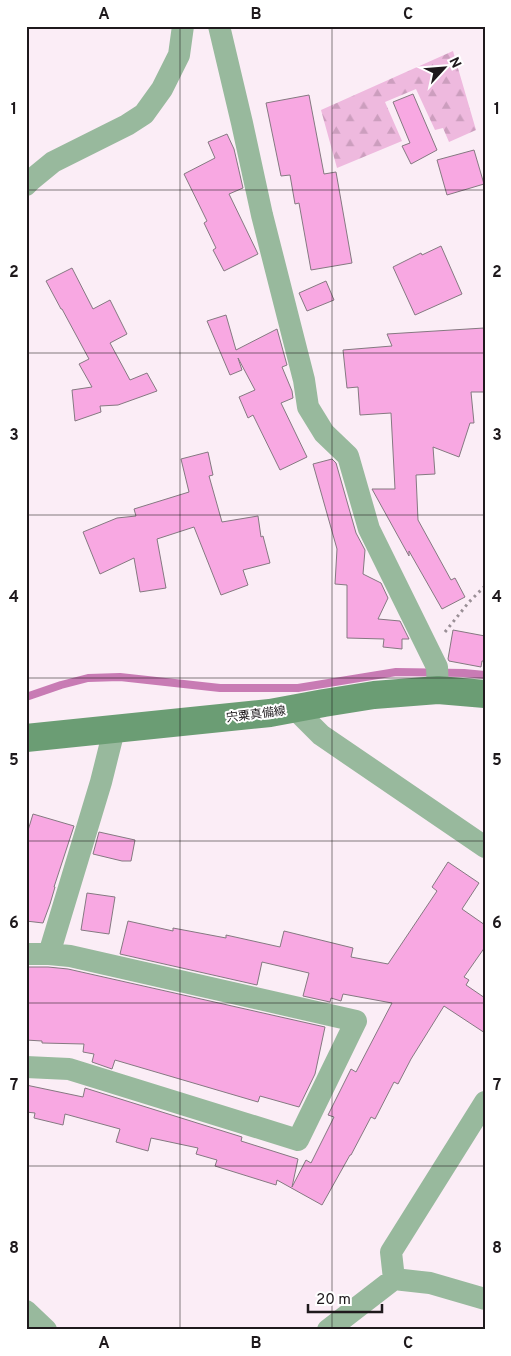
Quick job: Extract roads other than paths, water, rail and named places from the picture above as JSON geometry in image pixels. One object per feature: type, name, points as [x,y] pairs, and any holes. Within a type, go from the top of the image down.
[{"type":"main road","name":"宍粟真備線","points":[[26,738],[270,713],[324,702],[374,695],[436,672],[485,694]]},
{"type":"street","points":[[26,185],[53,162],[127,125],[144,114],[162,89],[179,55],[183,26]]},
{"type":"street","points":[[219,26],[262,215],[304,380],[308,406],[324,433],[348,456],[369,529],[436,672]]},
{"type":"street","points":[[295,708],[321,735],[485,847]]},
{"type":"street","points":[[49,954],[101,782],[114,730]]},
{"type":"street","points":[[26,954],[70,956],[356,1022],[298,1140],[70,1069],[26,1067]]},
{"type":"street","points":[[394,1279],[391,1252],[485,1102]]},
{"type":"street","points":[[328,1330],[394,1279],[430,1283],[485,1299]]},
{"type":"street","points":[[26,1311],[46,1330]]},
{"type":"waterway","points":[[26,697],[88,678],[120,677],[220,688],[298,688],[396,672],[485,675]]}]
